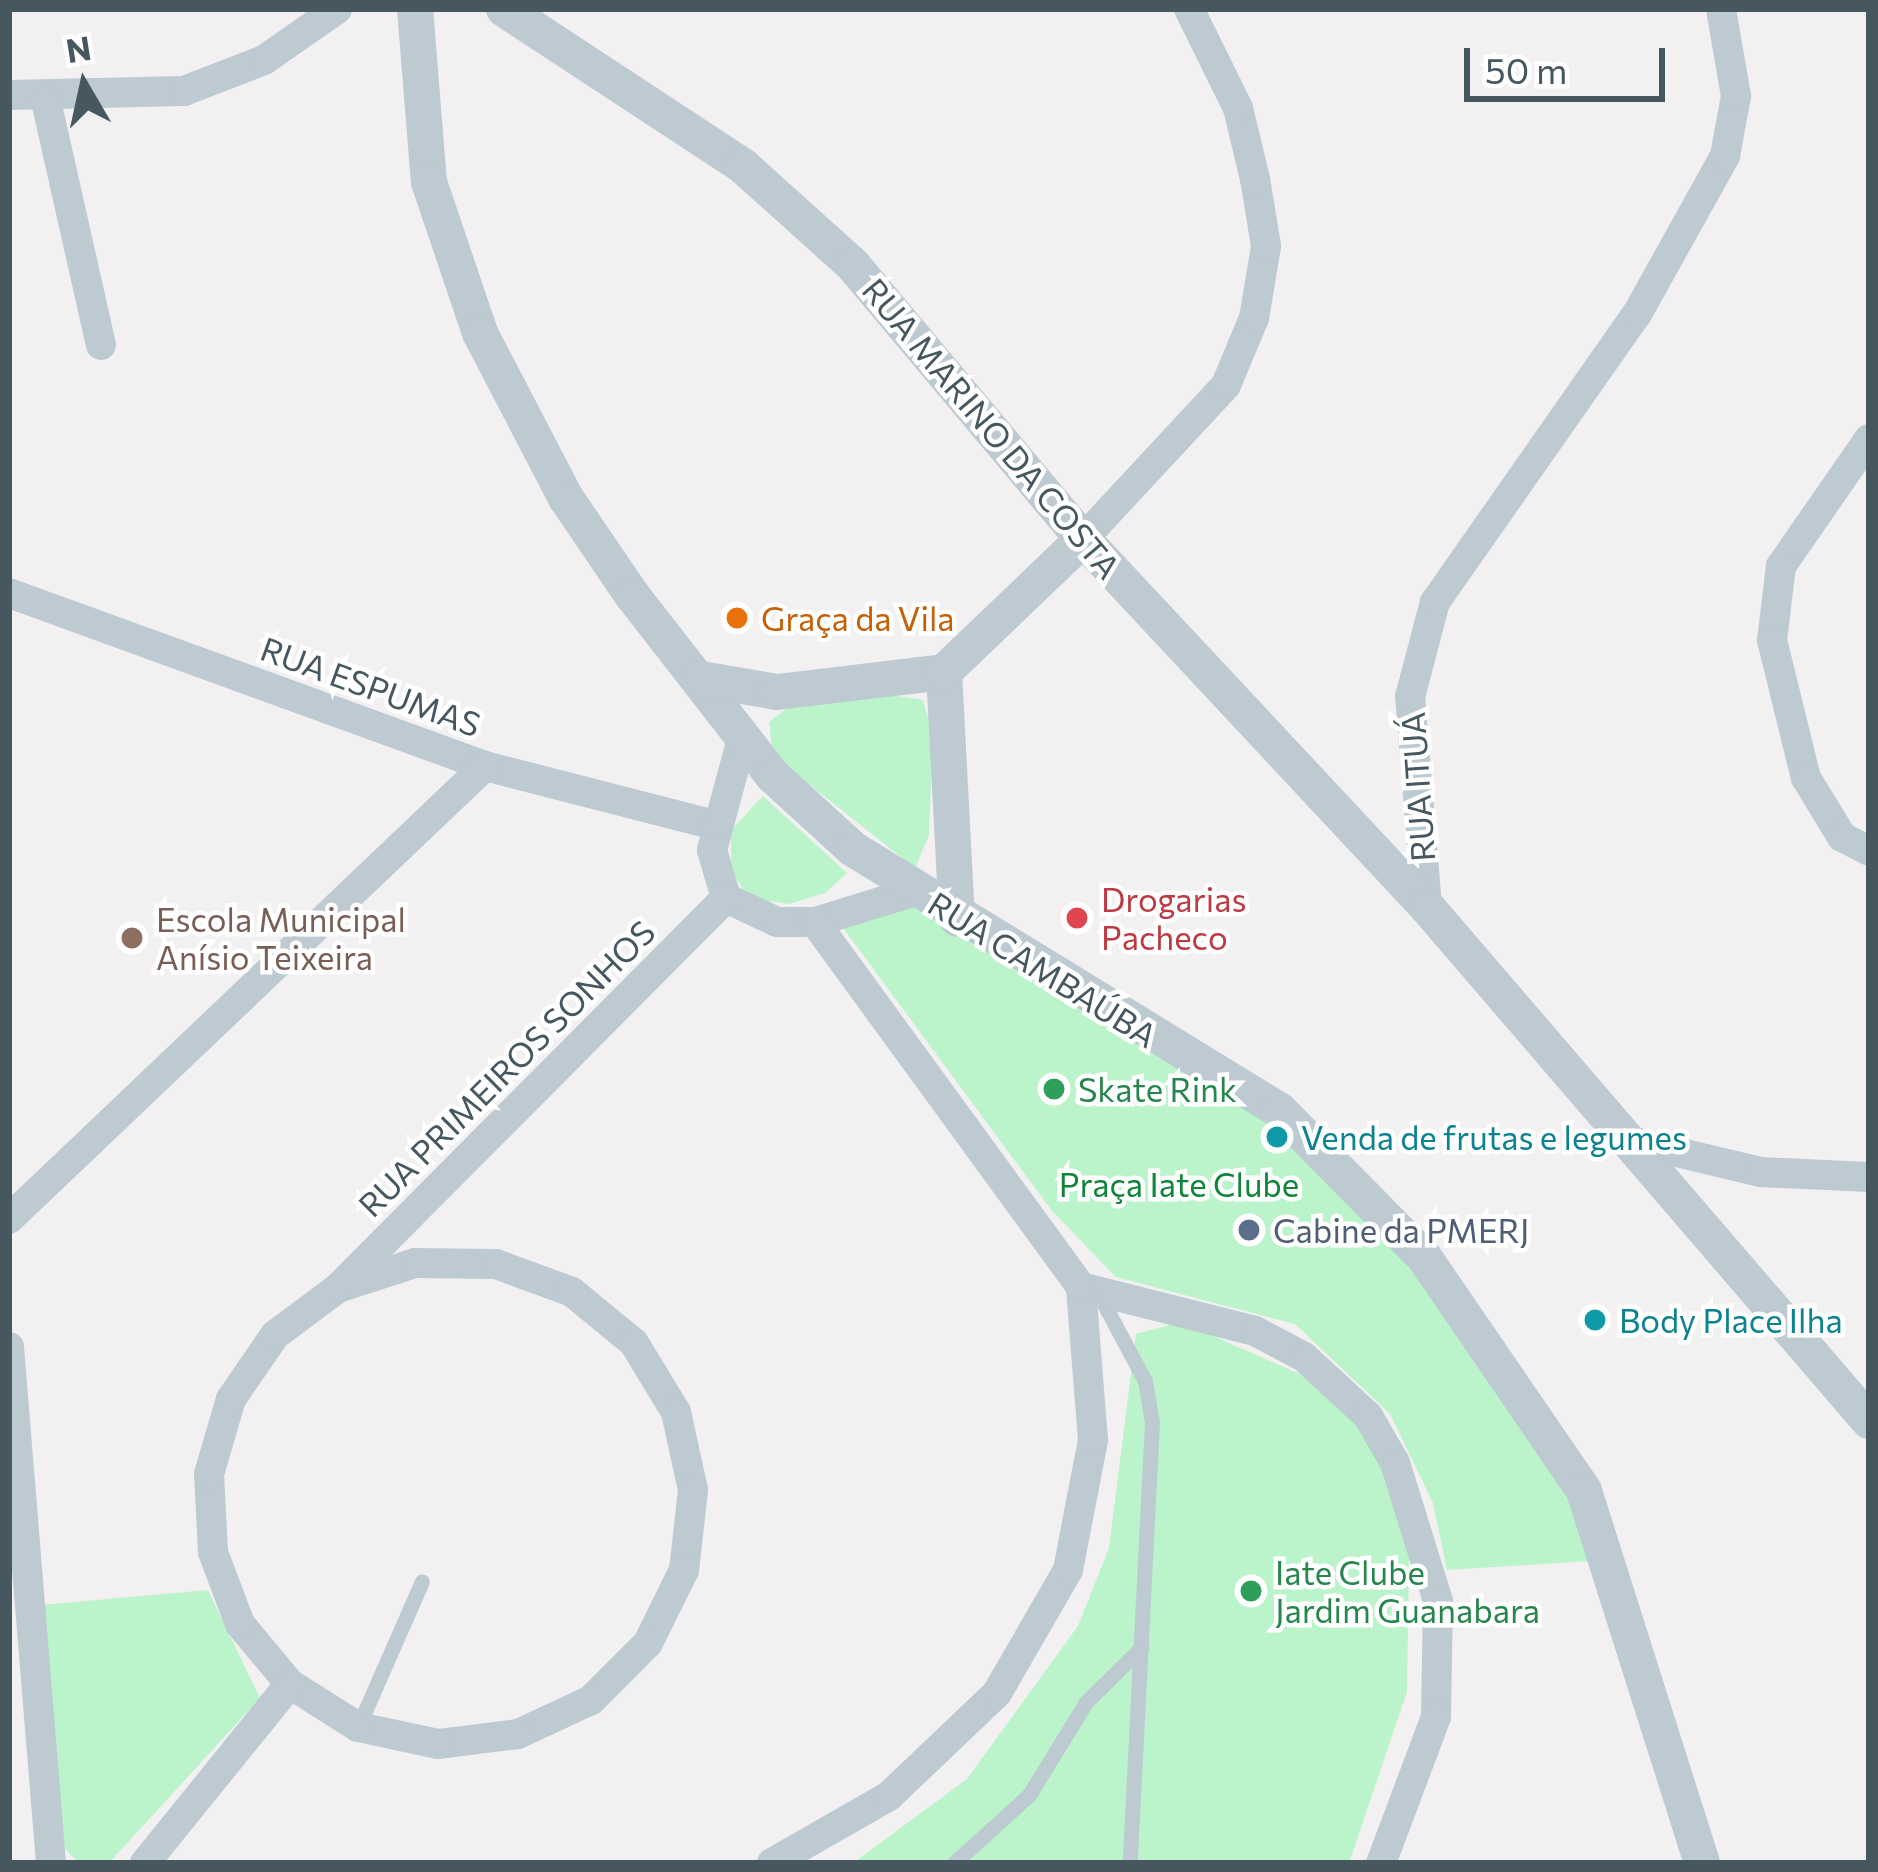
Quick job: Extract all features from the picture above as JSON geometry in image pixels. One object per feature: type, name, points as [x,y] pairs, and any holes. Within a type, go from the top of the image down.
[{"type":"street","name":"RUA CAMBAÚBA","points":[[399,9],[416,52]]},
{"type":"street","name":"RUA CAMBAÚBA","points":[[416,9],[429,182],[481,333],[566,498],[742,739],[809,811],[957,919],[1279,1110],[1438,1274],[1583,1491],[1702,1863]]},
{"type":"street","name":"RUA MARINO DA COSTA","points":[[504,9],[806,218],[1082,539],[1427,907]]},
{"type":"street","points":[[701,679],[777,692],[944,672],[1082,539],[1226,385],[1254,318],[1265,246],[1238,108],[1190,9]]},
{"type":"street","name":"RUA ITUÁ","points":[[1721,9],[1736,96],[1725,156],[1636,314],[1435,602],[1410,698],[1427,907],[1622,1139],[1869,1420]]},
{"type":"street","points":[[9,95],[46,101],[184,92],[329,14]]},
{"type":"street","points":[[46,101],[101,344]]},
{"type":"street","points":[[1869,439],[1781,566],[1772,640],[1806,778],[1842,837],[1869,850]]},
{"type":"street","name":"RUA ESPUMAS","points":[[9,593],[485,766],[716,825]]},
{"type":"street","points":[[944,672],[945,852],[957,919]]},
{"type":"street","points":[[777,692],[742,739],[716,825],[726,898],[777,922],[815,922],[916,891],[945,852]]},
{"type":"street","points":[[9,1219],[485,766]]},
{"type":"street","name":"RUA PRIMEIROS SONHOS","points":[[338,1288],[415,1263],[496,1264],[572,1292],[634,1343],[655,1377],[676,1412],[693,1490],[684,1570],[648,1643],[591,1700],[518,1734],[458,1742],[358,1727],[290,1684],[240,1624],[219,1570],[209,1474],[242,1383],[275,1335],[338,1288],[726,898]]},
{"type":"street","points":[[772,1863],[935,1756],[1038,1636],[1086,1507],[1088,1288],[815,922]]},
{"type":"street","points":[[1622,1139],[1760,1172],[1869,1177]]},
{"type":"street","points":[[1088,1288],[1256,1331],[1304,1357],[1368,1416],[1395,1463],[1438,1601],[1436,1717],[1381,1863]]},
{"type":"street","points":[[9,1347],[51,1863]]},
{"type":"street","points":[[145,1863],[290,1684]]},
{"type":"lane","points":[[1088,1288],[1151,1401],[1130,1863]]},
{"type":"lane","points":[[358,1727],[422,1581]]},
{"type":"lane","points":[[955,1863],[1029,1795],[1086,1702],[1142,1647]]},
{"type":"green space","points":[[884,694],[923,700],[933,736],[929,835],[915,868],[773,756],[769,722],[795,702]]},
{"type":"green space","points":[[763,796],[847,873],[825,893],[789,904],[748,898],[731,869],[731,830]]},
{"type":"green space","name":"Praça Iate Clube","points":[[910,899],[1272,1116],[1343,1183],[1525,1406],[1598,1536],[1590,1561],[1447,1570],[1433,1503],[1390,1414],[1295,1324],[1116,1277],[1052,1211],[838,921]]},
{"type":"green space","name":"Iate Clube Jardim Guanabara","points":[[1181,1322],[1316,1381],[1365,1434],[1395,1498],[1409,1557],[1407,1692],[1349,1863],[853,1863],[967,1779],[1078,1626],[1109,1548],[1136,1334]]},
{"type":"green space","points":[[208,1590],[260,1698],[109,1863],[78,1863],[62,1845],[41,1605]]},
{"type":"place","name":"Graça da Vila","points":[[737,618]]},
{"type":"place","name":"Drogarias Pacheco","points":[[1077,918]]},
{"type":"place","name":"Escola Municipal Anísio Teixeira","points":[[132,938]]},
{"type":"place","name":"Skate Rink","points":[[1054,1089]]},
{"type":"place","name":"Venda de frutas e legumes","points":[[1277,1137]]},
{"type":"place","name":"Cabine da PMERJ","points":[[1249,1230]]},
{"type":"place","name":"Body Place Ilha","points":[[1595,1320]]},
{"type":"place","name":"Iate Clube Jardim Guanabara","points":[[1251,1591]]}]
